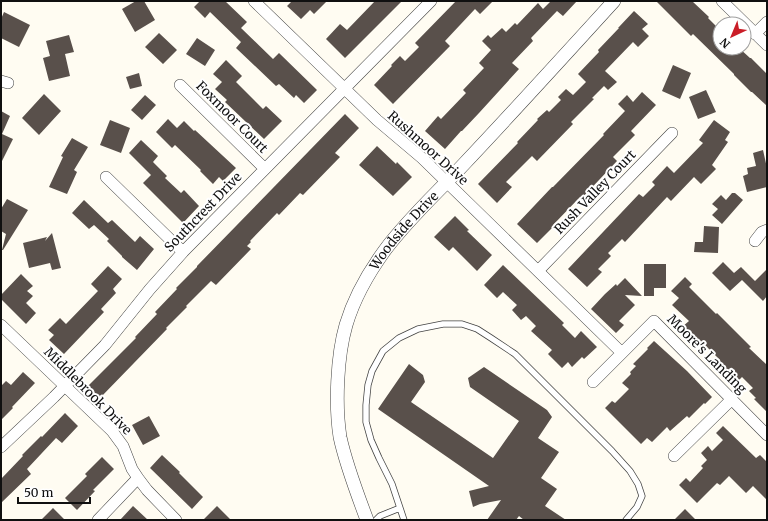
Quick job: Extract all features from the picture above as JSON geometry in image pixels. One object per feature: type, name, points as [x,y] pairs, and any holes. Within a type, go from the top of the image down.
[{"type":"street","name":"Southcrest Drive","points":[[1,447],[54,397],[105,345],[150,289],[183,252],[431,1]]},
{"type":"street","name":"Woodside Drive","points":[[367,520],[344,453],[340,436],[338,414],[338,382],[341,351],[346,325],[355,302],[367,278],[402,229],[447,183],[614,1]]},
{"type":"street","points":[[722,1],[767,45]]},
{"type":"street","name":"Rushmoor Drive","points":[[260,3],[377,120],[422,158],[622,353]]},
{"type":"street","points":[[755,34],[767,22]]},
{"type":"street","name":"Foxmoor Court","points":[[180,85],[265,169]]},
{"type":"street","name":"Rush Valley Court","points":[[538,271],[672,133]]},
{"type":"street","points":[[106,177],[183,252]]},
{"type":"street","points":[[755,240],[762,232],[767,230]]},
{"type":"street","name":"Moore's Landing","points":[[593,382],[654,321],[767,435]]},
{"type":"street","name":"Middlebrook Drive","points":[[1,325],[112,431],[123,446],[132,469],[138,478],[147,490],[176,520]]},
{"type":"street","points":[[674,456],[732,399]]},
{"type":"street","points":[[98,520],[138,478]]},
{"type":"lane","points":[[404,520],[392,484],[371,440],[366,422],[366,405],[372,371],[383,352],[399,338],[418,329],[443,324],[462,324],[477,330],[515,354],[612,451],[630,471],[638,484],[642,496],[637,507],[626,520]]},
{"type":"lane","points":[[376,520],[380,516],[400,508]]},
{"type":"building","points":[[136,1],[144,1],[155,20],[135,32],[122,9]]},
{"type":"building","points":[[200,1],[225,1],[247,22],[241,28],[273,59],[279,53],[317,90],[304,103],[296,95],[294,98],[279,84],[276,86],[236,48],[241,42],[210,12],[205,18],[194,7]]},
{"type":"building","points":[[292,1],[327,1],[314,14],[310,10],[301,19],[287,6]]},
{"type":"building","points":[[375,1],[402,1],[345,58],[326,39],[340,24],[347,30]]},
{"type":"building","points":[[456,1],[493,1],[480,14],[475,9],[445,41],[450,46],[393,104],[374,85],[400,56],[405,61],[419,47],[415,43]]},
{"type":"building","points":[[551,1],[577,1],[563,16],[557,11],[531,38],[533,41],[512,63],[519,69],[445,149],[425,131],[438,116],[441,119],[466,93],[463,90],[484,68],[479,63],[491,50],[482,41],[488,35],[491,38],[502,28],[506,32],[515,23],[517,25],[538,3],[543,9]]},
{"type":"building","points":[[656,1],[692,1],[709,17],[708,18],[712,22],[712,53],[693,34],[691,36]]},
{"type":"building","points":[[634,11],[648,24],[642,29],[649,36],[638,47],[633,42],[605,71],[617,82],[608,90],[604,86],[592,98],[594,99],[571,122],[573,124],[537,161],[532,156],[506,182],[512,187],[497,203],[478,184],[518,143],[517,142],[538,120],[537,119],[547,110],[549,112],[561,100],[558,97],[566,89],[573,95],[586,82],[578,74]]},
{"type":"building","points":[[4,12],[30,25],[19,47],[1,38],[1,19]]},
{"type":"building","points":[[159,33],[177,50],[163,64],[145,47]]},
{"type":"building","points":[[69,35],[74,52],[65,54],[70,76],[49,81],[43,58],[50,56],[46,41]]},
{"type":"building","points":[[197,38],[215,50],[205,66],[186,54]]},
{"type":"building","points":[[716,56],[748,56],[751,58],[767,74],[767,106],[751,92]]},
{"type":"building","points":[[226,60],[242,76],[236,82],[263,109],[266,106],[282,121],[264,139],[225,102],[227,100],[215,89],[222,82],[213,74]]},
{"type":"building","points":[[673,65],[691,73],[680,99],[662,91]]},
{"type":"building","points":[[139,73],[142,86],[130,89],[126,77]]},
{"type":"building","points":[[706,90],[716,112],[698,119],[689,97]]},
{"type":"building","points":[[642,92],[656,105],[631,131],[635,135],[613,157],[617,161],[581,199],[580,197],[537,243],[517,224],[604,135],[603,134],[625,111],[618,104],[627,95],[633,102]]},
{"type":"building","points":[[44,94],[61,111],[39,135],[22,118]]},
{"type":"building","points":[[145,95],[156,105],[142,120],[131,110]]},
{"type":"building","points":[[1,111],[10,116],[2,134],[13,139],[1,163]]},
{"type":"building","points":[[345,114],[359,128],[335,153],[340,157],[303,195],[300,193],[279,215],[277,213],[250,241],[251,242],[247,246],[251,249],[216,285],[211,281],[100,398],[88,386],[136,338],[135,337],[157,314],[155,312],[177,289],[176,288]]},
{"type":"building","points":[[168,119],[177,128],[184,121],[236,168],[223,181],[219,177],[213,184],[175,145],[172,148],[156,132]]},
{"type":"building","points":[[110,120],[130,128],[121,153],[100,145]]},
{"type":"building","points":[[714,120],[730,132],[725,140],[728,142],[712,165],[716,169],[701,184],[694,177],[671,201],[667,197],[625,242],[622,239],[608,253],[611,256],[598,269],[602,272],[587,287],[568,269],[639,194],[643,197],[655,185],[652,182],[667,166],[674,173],[703,143],[699,140]]},
{"type":"building","points":[[72,138],[88,147],[74,170],[77,172],[67,194],[49,187],[63,157],[61,156]]},
{"type":"building","points":[[141,140],[158,156],[153,162],[167,176],[165,178],[181,193],[184,190],[199,206],[183,223],[143,183],[151,175],[129,153]]},
{"type":"building","points":[[377,146],[396,164],[397,162],[412,177],[393,196],[359,165]]},
{"type":"building","points":[[763,150],[767,168],[767,187],[747,192],[743,176],[748,174],[747,168],[756,166],[753,153]]},
{"type":"building","points":[[732,193],[735,193],[743,200],[722,224],[712,215],[718,209],[712,204],[721,195],[726,200]]},
{"type":"building","points":[[7,199],[28,210],[2,250],[6,234],[1,231],[1,209]]},
{"type":"building","points":[[84,200],[108,223],[112,220],[135,242],[140,236],[154,249],[137,270],[122,257],[107,241],[109,239],[94,225],[89,229],[72,213]]},
{"type":"building","points":[[455,216],[469,230],[467,231],[492,255],[477,271],[453,247],[449,251],[434,237]]},
{"type":"building","points":[[704,226],[719,227],[718,253],[694,252],[695,242],[703,242]]},
{"type":"building","points":[[52,233],[61,268],[52,270],[50,263],[29,268],[23,243],[47,237],[45,241]]},
{"type":"building","points":[[723,262],[734,273],[741,267],[755,281],[767,269],[767,296],[763,301],[742,280],[730,291],[712,273]]},
{"type":"building","points":[[644,264],[666,264],[666,288],[654,288],[654,296],[644,296]]},
{"type":"building","points":[[503,265],[564,323],[562,325],[575,338],[581,331],[597,347],[584,359],[582,357],[572,367],[568,362],[562,368],[548,354],[552,350],[531,331],[536,326],[526,316],[521,320],[512,310],[517,305],[503,292],[497,298],[484,285]]},
{"type":"building","points":[[108,266],[122,279],[113,289],[116,293],[101,309],[104,312],[64,354],[49,340],[54,335],[48,330],[60,318],[66,324],[98,291],[91,284]]},
{"type":"building","points":[[21,274],[33,286],[27,291],[33,296],[26,303],[36,313],[26,324],[1,299],[1,295]]},
{"type":"building","points":[[685,277],[692,284],[689,287],[751,347],[749,348],[767,365],[767,412],[754,399],[756,398],[749,391],[753,388],[742,377],[737,382],[717,363],[720,360],[703,343],[700,345],[682,327],[689,321],[672,305],[679,298],[671,291]]},
{"type":"building","points":[[625,278],[642,296],[625,295],[635,305],[619,321],[624,325],[616,333],[591,309],[605,294],[616,284],[617,286]]},
{"type":"building","points":[[654,341],[687,371],[712,397],[689,418],[687,416],[670,431],[667,427],[652,442],[647,438],[641,444],[605,408],[612,401],[615,403],[629,389],[622,383],[631,374],[630,372],[636,366],[633,364]]},
{"type":"building","points":[[409,364],[423,375],[425,382],[411,402],[493,458],[519,421],[470,387],[468,378],[484,367],[547,410],[552,417],[538,438],[559,452],[541,478],[557,489],[545,506],[566,520],[524,520],[519,516],[516,520],[487,520],[501,500],[480,504],[473,507],[469,491],[489,486],[378,409]]},
{"type":"building","points":[[23,372],[35,383],[1,420],[1,386],[6,381],[11,385]]},
{"type":"building","points":[[65,413],[78,426],[62,443],[56,438],[27,469],[31,474],[1,503],[1,479],[23,456],[22,455]]},
{"type":"building","points":[[149,416],[160,436],[143,445],[132,425]]},
{"type":"building","points":[[723,426],[756,458],[760,455],[767,462],[767,500],[753,486],[746,493],[729,476],[720,485],[717,483],[697,503],[679,485],[686,478],[690,482],[703,468],[701,466],[707,460],[701,453],[708,446],[712,451],[723,440],[716,433]]},
{"type":"building","points":[[162,455],[203,497],[192,509],[150,468]]},
{"type":"building","points":[[102,457],[114,469],[93,490],[95,491],[77,510],[65,498],[87,476],[85,474]]},
{"type":"building","points":[[133,506],[148,520],[120,520]]},
{"type":"building","points":[[217,506],[231,520],[203,520]]},
{"type":"building","points":[[53,508],[65,520],[41,520]]},
{"type":"building","points":[[685,509],[696,520],[674,520]]}]
